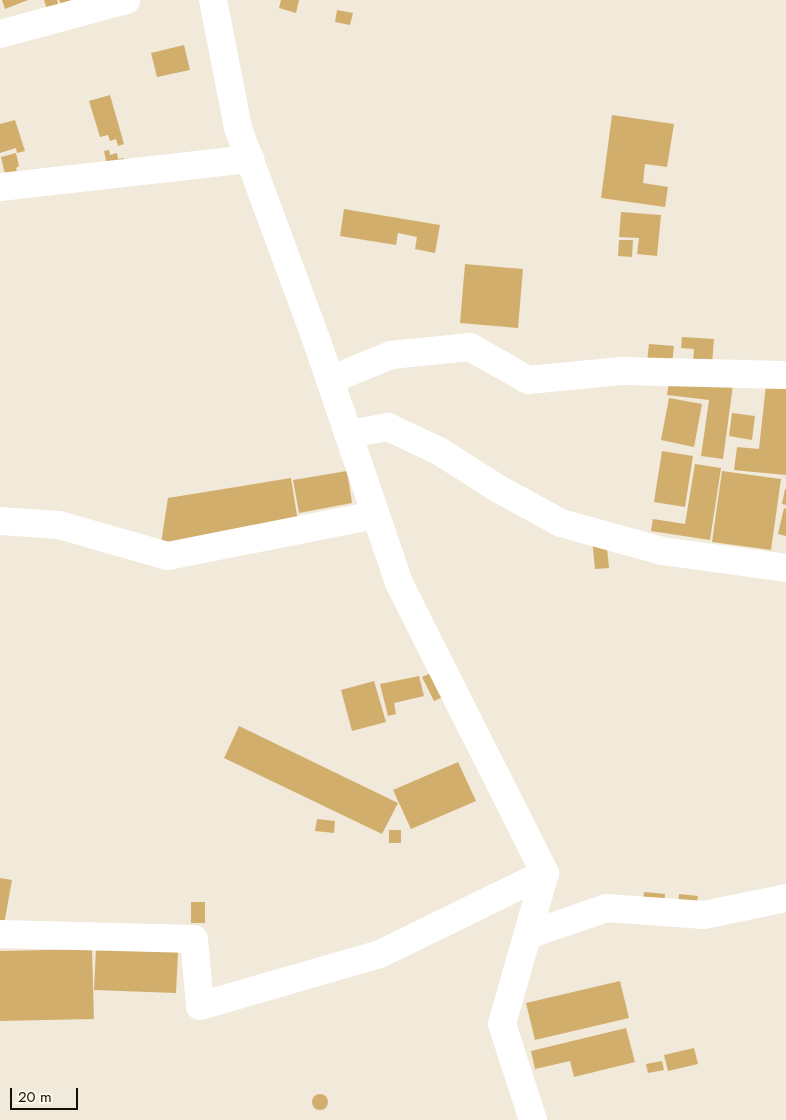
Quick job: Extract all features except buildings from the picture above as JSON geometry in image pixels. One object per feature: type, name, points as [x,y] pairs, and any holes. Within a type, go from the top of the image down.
[{"type":"street","points":[[0,34],[126,0]]},
{"type":"street","points":[[213,0],[238,128],[330,380],[398,583],[545,873],[502,1024],[532,1120]]},
{"type":"street","points":[[0,187],[250,159]]},
{"type":"street","points":[[330,380],[392,355],[470,347],[528,380],[622,371],[786,375]]},
{"type":"street","points":[[348,434],[388,427],[439,451],[561,524],[662,551],[786,568]]},
{"type":"street","points":[[0,521],[59,525],[168,556],[375,515]]},
{"type":"street","points":[[0,934],[194,939],[200,1006],[380,954],[545,873]]},
{"type":"street","points":[[528,935],[607,908],[704,915],[786,898]]}]
